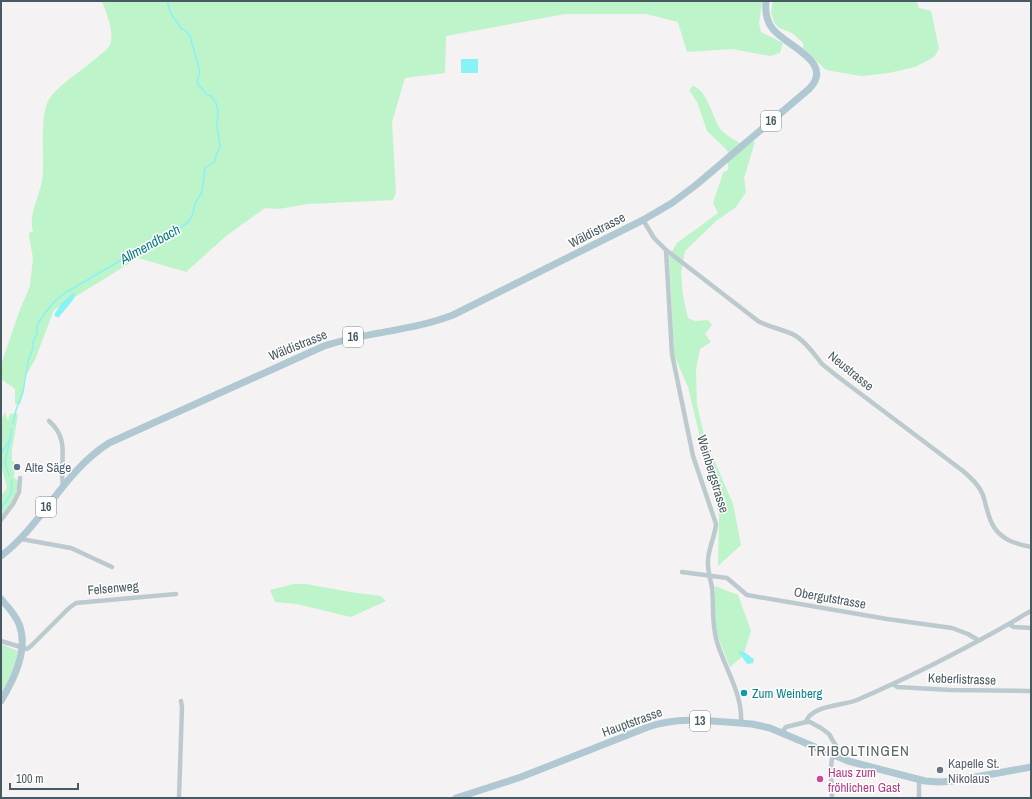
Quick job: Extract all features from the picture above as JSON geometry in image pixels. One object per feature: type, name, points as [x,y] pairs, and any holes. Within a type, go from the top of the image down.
[{"type":"main road","name":"16","points":[[643,220],[672,203],[696,185],[809,89],[816,80],[817,71],[814,63],[783,39],[769,23],[765,10],[766,1]]},
{"type":"main road","name":"Wäldistrasse","points":[[1,556],[21,539],[85,460],[99,449],[120,437],[324,346],[349,338],[427,323],[453,315],[643,220]]},
{"type":"main road","points":[[1,599],[10,609],[22,631],[22,648],[17,669],[1,701]]},
{"type":"main road","name":"Hauptstrasse","points":[[456,798],[527,775],[658,723],[671,720],[741,723],[761,726],[835,756],[862,765],[919,780],[939,782],[953,781],[1031,768]]},
{"type":"street","name":"Neustrasse","points":[[643,220],[654,238],[668,252],[758,322],[796,336],[809,347],[823,364],[837,376],[964,471],[975,482],[982,494],[989,520],[997,531],[1009,540],[1031,547]]},
{"type":"street","name":"Weinbergstrasse","points":[[668,252],[672,354],[693,456],[716,524],[715,534],[708,559],[712,587],[713,628],[716,642],[740,705],[741,723]]},
{"type":"street","points":[[49,421],[63,442],[61,471],[63,486]]},
{"type":"street","points":[[1,520],[14,504],[19,492],[20,478]]},
{"type":"street","points":[[21,539],[71,548],[112,567]]},
{"type":"street","name":"Obergutstrasse","points":[[682,572],[727,578],[747,594],[887,619],[952,628],[968,634],[978,640]]},
{"type":"street","name":"Felsenweg","points":[[22,648],[28,649],[69,608],[76,603],[176,594]]},
{"type":"street","points":[[806,722],[808,717],[820,709],[846,704],[893,684],[1010,624],[1031,611]]},
{"type":"street","points":[[1010,624],[1014,627],[1031,628]]},
{"type":"street","points":[[1,641],[22,648]]},
{"type":"street","name":"Keberlistrasse","points":[[893,684],[897,687],[950,690],[1031,691]]},
{"type":"street","points":[[180,798],[181,701]]},
{"type":"street","points":[[781,733],[786,727],[806,722],[816,724],[829,734],[838,749],[838,755],[832,758],[830,767],[832,798]]},
{"type":"street","points":[[919,780],[919,798]]},
{"type":"green space","points":[[102,1],[762,1],[759,23],[761,32],[783,43],[780,53],[770,56],[732,49],[687,52],[678,22],[646,14],[565,14],[446,36],[445,73],[405,78],[392,122],[396,193],[393,200],[308,204],[278,209],[265,208],[226,236],[186,272],[138,258],[54,310],[35,360],[25,377],[24,391],[20,404],[17,405],[15,403],[15,389],[1,379],[1,365],[19,312],[30,286],[33,258],[29,236],[30,232],[33,232],[33,213],[42,181],[43,124],[47,103],[58,89],[105,51],[110,45],[111,29]]},
{"type":"green space","points":[[773,1],[916,1],[919,8],[931,11],[939,49],[934,57],[915,67],[889,73],[861,76],[826,70],[803,48],[803,43],[792,33],[779,28],[774,22],[771,12]]},
{"type":"green space","points":[[693,86],[703,93],[722,131],[741,144],[729,154],[726,149],[707,131],[697,102],[689,90]]},
{"type":"green space","points":[[752,141],[755,142],[744,178],[746,192],[736,207],[716,221],[685,251],[681,273],[683,296],[688,318],[695,321],[708,320],[712,325],[705,334],[711,342],[700,349],[696,370],[697,405],[705,439],[733,504],[741,545],[718,566],[719,516],[688,387],[674,355],[669,257],[677,243],[718,213],[713,203],[723,173],[728,170],[728,162]]},
{"type":"green space","points":[[5,412],[8,421],[10,414],[16,413],[18,415],[12,449],[12,461],[15,462],[14,478],[18,481],[13,501],[1,517],[1,496],[7,488],[1,465],[1,420]]},
{"type":"green space","points":[[294,584],[306,584],[381,596],[386,601],[351,617],[297,604],[275,602],[270,590]]},
{"type":"green space","points":[[715,586],[738,595],[751,631],[743,656],[730,667],[717,635],[715,623]]},
{"type":"green space","points":[[1,644],[18,651],[15,665],[1,695]]},
{"type":"water","points":[[461,59],[478,59],[478,73],[461,73]]},
{"type":"water","points":[[73,293],[75,295],[73,300],[58,318],[54,315],[61,304]]},
{"type":"water","points":[[738,651],[744,652],[754,659],[753,663],[747,664]]},
{"type":"waterway","name":"Allmendbach","points":[[13,424],[16,410],[23,392],[28,361],[33,348],[33,341],[37,334],[37,325],[45,313],[55,301],[65,293],[158,237],[187,223],[192,216],[195,204],[202,192],[205,168],[214,162],[220,146],[217,126],[218,111],[216,103],[198,84],[197,80],[200,72],[190,36],[185,30],[182,29],[171,14],[167,1]]},
{"type":"waterway","name":"Allmendbach","points":[[9,476],[5,463],[11,428]]},
{"type":"waterway","name":"Allmendbach","points":[[1,454],[9,441]]},
{"type":"waterway","name":"Allmendbach","points":[[1,508],[11,492],[11,480]]},
{"type":"place","name":"Alte Säge","points":[[17,467]]},
{"type":"place","name":"Zum Weinberg","points":[[744,693]]},
{"type":"place","name":"Kapelle St. Nikolaus","points":[[940,770]]},
{"type":"place","name":"Haus zum fröhlichen Gast","points":[[820,779]]},
{"type":"district","name":"TRIBOLTINGEN","points":[[859,750]]}]
